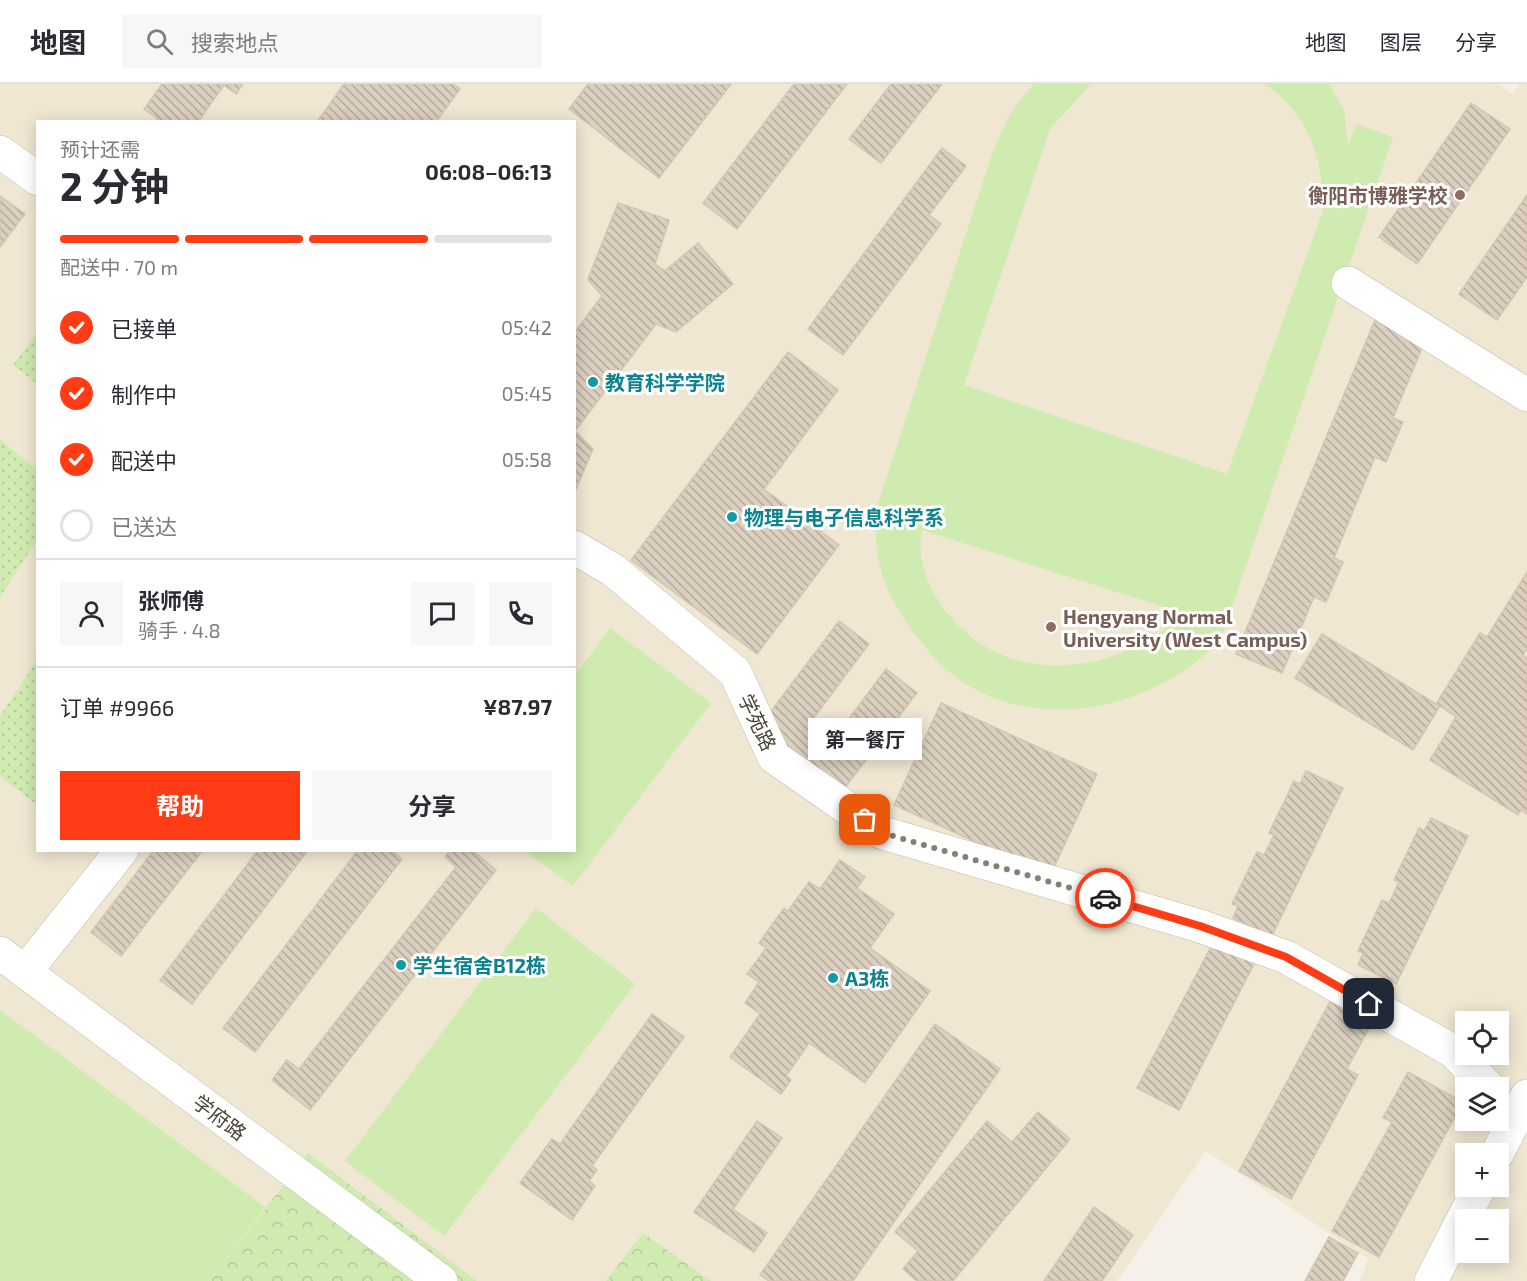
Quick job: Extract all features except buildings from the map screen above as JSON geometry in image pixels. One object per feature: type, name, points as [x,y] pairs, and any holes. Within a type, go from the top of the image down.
[{"type":"lane","points":[[0,152],[36,177]]},
{"type":"lane","points":[[1348,284],[1527,395]]},
{"type":"lane","name":"学苑路","points":[[576,548],[614,570],[735,672],[774,757],[883,833],[1200,926],[1286,957],[1453,1051],[1478,1077]]},
{"type":"lane","points":[[13,962],[120,852]]},
{"type":"lane","name":"学府路","points":[[13,962],[441,1281]]},
{"type":"lane","points":[[1501,1143],[1514,1103]]},
{"type":"lane","points":[[1431,1281],[1474,1197]]},
{"type":"shaded area","name":"Hengyang Normal University (West Campus)","points":[[0,84],[1499,84],[1512,94],[1520,84],[1527,84],[1527,1281],[1360,1281],[1368,1259],[1206,1151],[1117,1281],[0,1281]]},
{"type":"green space","points":[[1033,84],[1091,84],[1050,129],[964,385],[1227,474],[1323,211],[1320,173],[1311,139],[1293,110],[1265,84],[1329,84],[1344,110],[1348,145],[1357,124],[1393,137],[1221,639],[1181,673],[1158,685],[1134,696],[1086,708],[1037,708],[1013,704],[990,697],[968,686],[948,671],[917,637],[898,609],[883,578],[877,550],[876,510],[992,154],[1009,115]],"holes":[[[922,530],[1180,612],[1163,631],[1149,640],[1099,660],[1072,665],[1045,665],[1019,660],[994,651],[972,638],[952,619],[935,595],[928,580],[920,547]]]},
{"type":"green space","points":[[36,334],[36,383],[13,365]]},
{"type":"green space","points":[[0,439],[36,469],[36,542],[0,597]]},
{"type":"green space","points":[[610,628],[711,703],[573,886],[526,852],[576,852],[576,675]]},
{"type":"green space","points":[[36,662],[36,804],[0,776],[0,716]]},
{"type":"green space","points":[[536,908],[635,984],[444,1236],[345,1161]]},
{"type":"green space","points":[[0,1010],[265,1207],[210,1281],[0,1281]]},
{"type":"green space","points":[[308,1153],[477,1281],[210,1281]]},
{"type":"green space","points":[[643,1233],[711,1281],[606,1281]]},
{"type":"way so far","points":[[865,820],[883,833],[1105,898]]},
{"type":"place","name":"衡阳市博雅学校","points":[[1460,195]]},
{"type":"place","name":"教育科学学院","points":[[593,382]]},
{"type":"place","name":"物理与电子信息科学系","points":[[732,517]]},
{"type":"place","name":"Hengyang Normal University (West Campus)","points":[[1051,627]]},
{"type":"place","name":"第一餐厅","points":[[865,820]]},
{"type":"place","name":"学生宿舍B12栋","points":[[401,965]]},
{"type":"place","name":"A3栋","points":[[833,978]]},
{"type":"route","points":[[1105,898],[1200,926],[1286,957],[1369,1004]]}]
